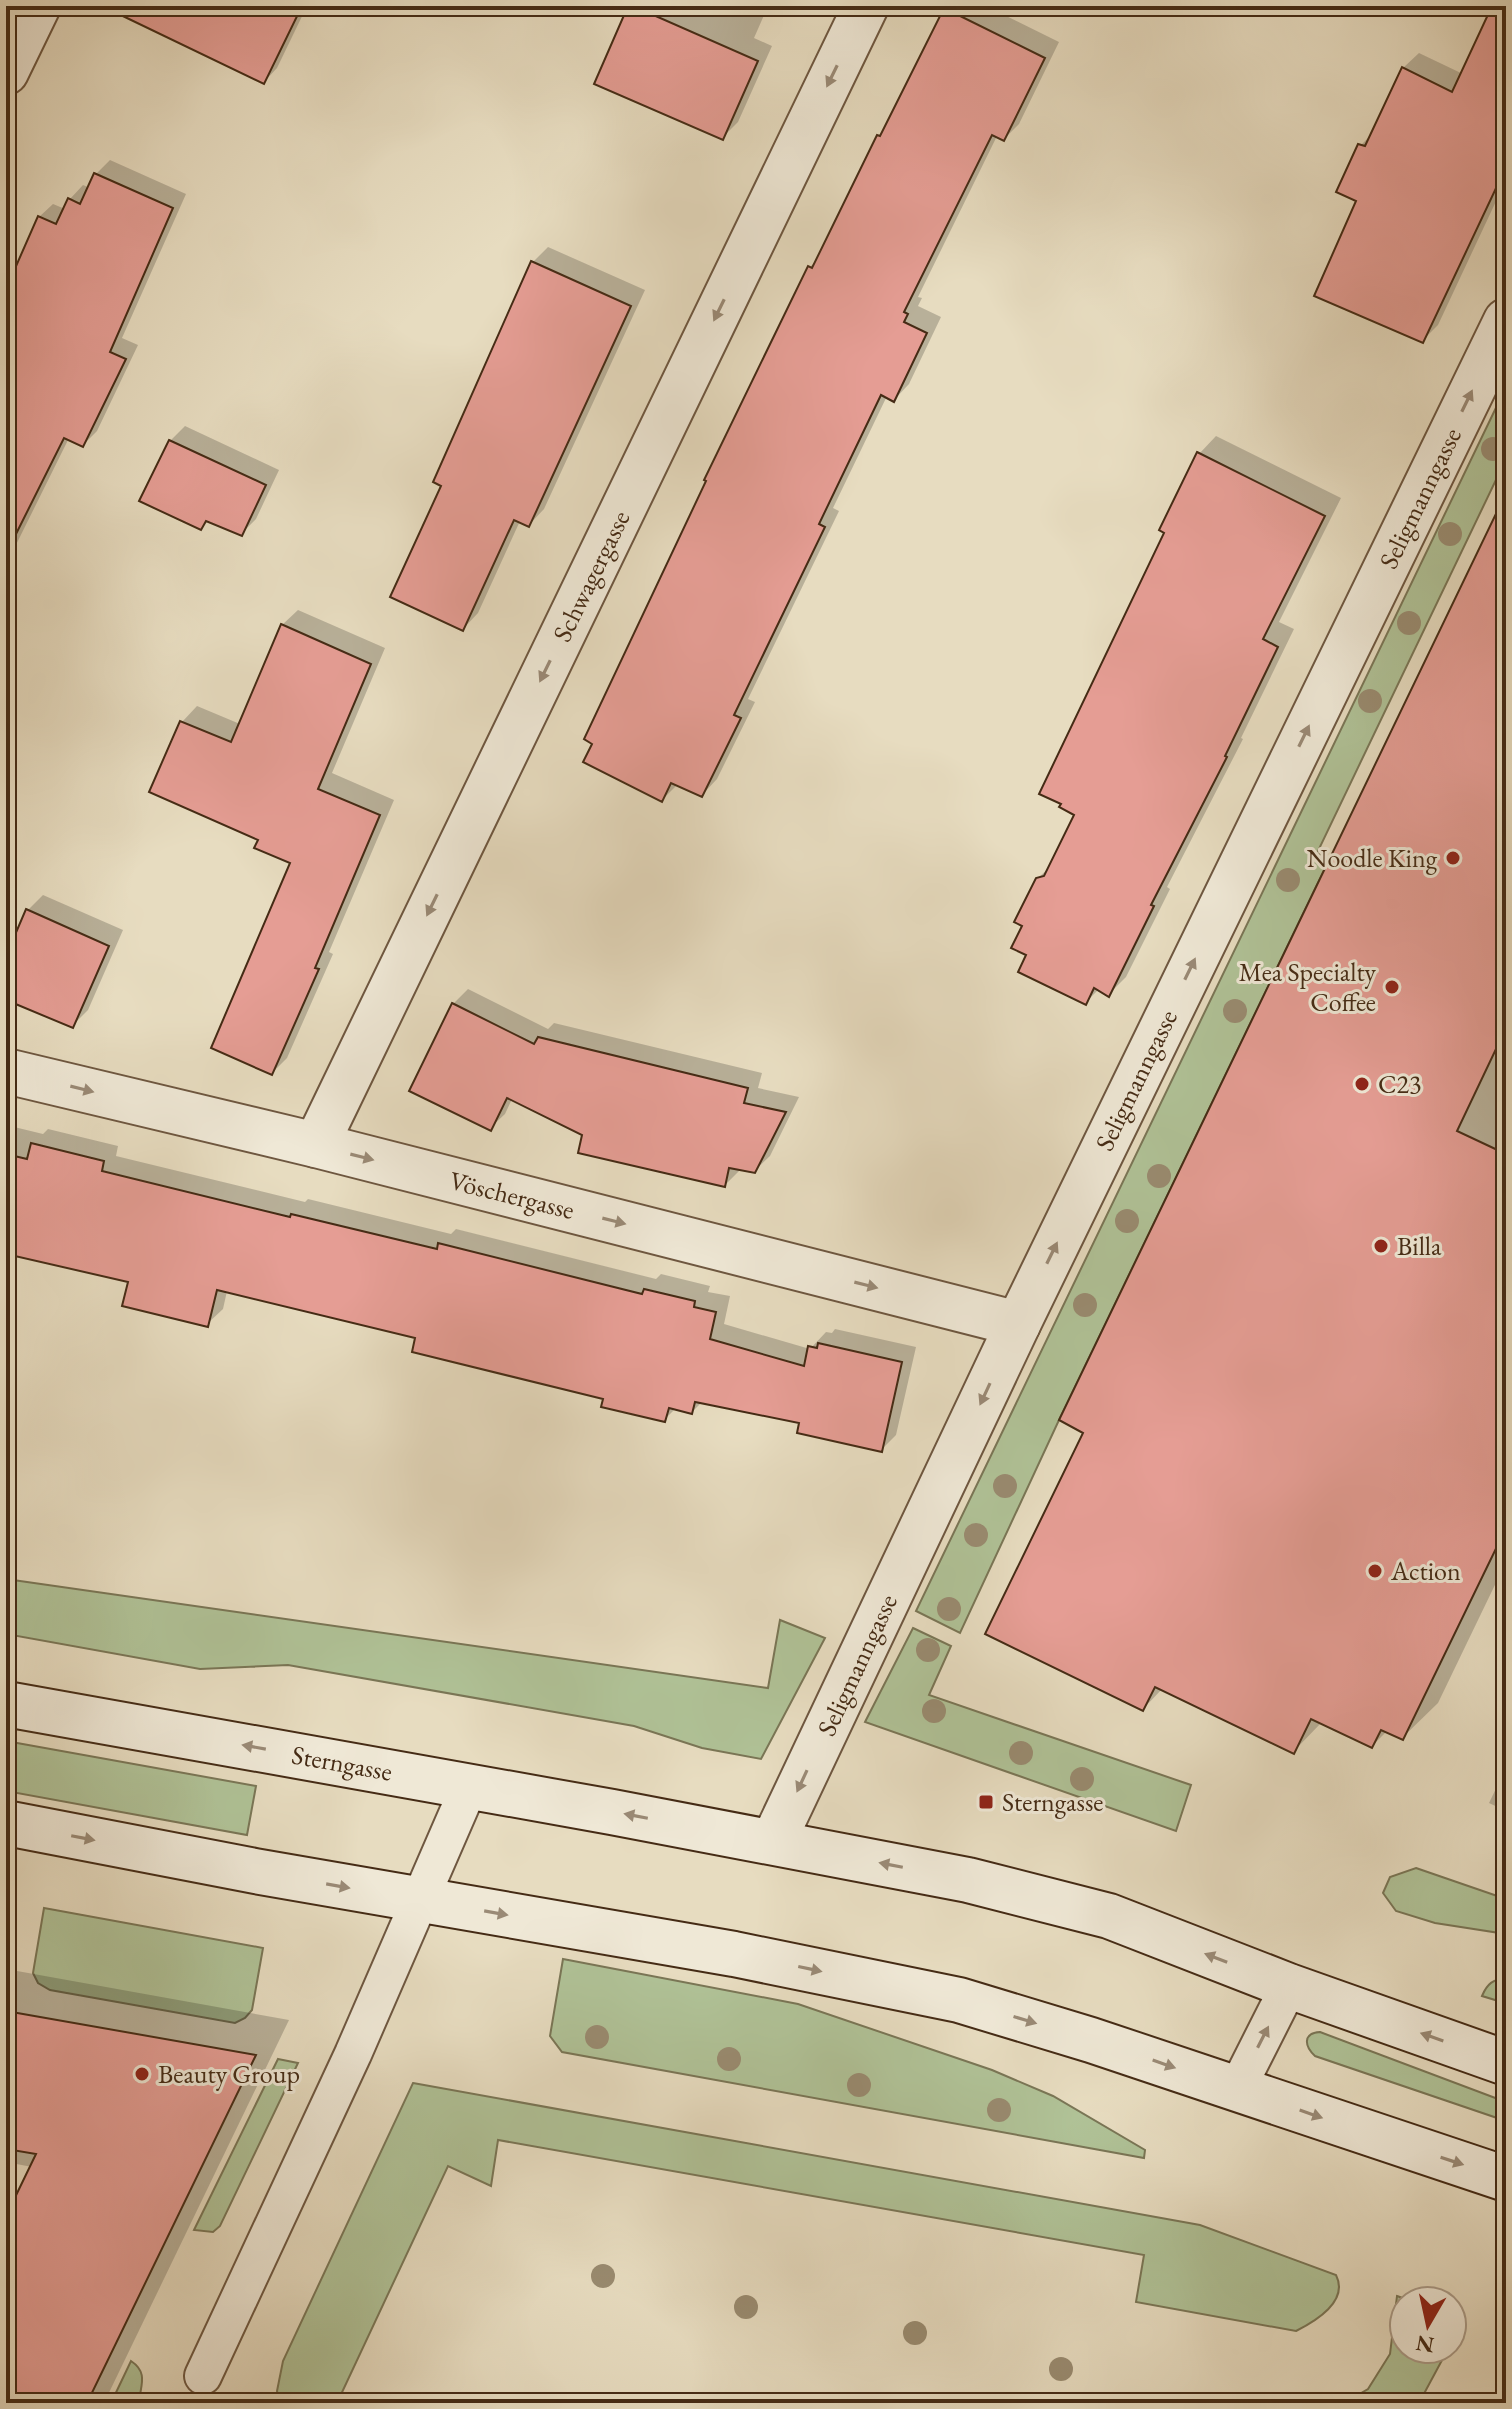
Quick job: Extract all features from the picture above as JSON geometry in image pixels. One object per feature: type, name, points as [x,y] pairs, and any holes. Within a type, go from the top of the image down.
[{"type":"street","points":[[8,62],[38,6]]},
{"type":"street","name":"Schwagergasse","points":[[316,1145],[866,6]]},
{"type":"street","name":"Seligmanngasse","points":[[773,1842],[1018,1324],[1506,321]]},
{"type":"street","name":"Vöschergasse","points":[[6,1071],[316,1145],[1018,1324]]},
{"type":"street","name":"Sterngasse","points":[[6,1704],[968,1880],[1109,1916],[1289,1986],[1506,2063]]},
{"type":"street","points":[[6,1823],[255,1871],[734,1954],[959,2000],[1091,2040],[1506,2179]]},
{"type":"lane","points":[[203,2376],[353,2054],[469,1787]]},
{"type":"lane","points":[[1237,2089],[1289,1986]]},
{"type":"green space","points":[[1506,387],[1506,459],[1317,853],[1329,860],[1059,1420],[960,1633],[916,1611]]},
{"type":"green space","points":[[6,1579],[768,1688],[780,1620],[825,1638],[761,1759],[702,1748],[634,1726],[288,1665],[200,1669],[6,1634]]},
{"type":"green space","points":[[913,1628],[951,1646],[929,1695],[1191,1785],[1176,1831],[865,1722]]},
{"type":"green space","points":[[6,1741],[256,1786],[247,1835],[6,1791]]},
{"type":"green space","points":[[1416,1868],[1506,1899],[1506,1934],[1435,1923],[1396,1911],[1383,1893],[1390,1877]]},
{"type":"green space","points":[[44,1908],[263,1948],[252,2010],[235,2023],[50,1990],[38,1983],[33,1973]]},
{"type":"green space","points":[[563,1959],[798,2004],[992,2070],[1053,2096],[1145,2150],[1144,2158],[562,2052],[550,2036]]},
{"type":"green space","points":[[1506,1978],[1506,2007],[1482,1996],[1491,1983]]},
{"type":"green space","points":[[1320,2032],[1506,2102],[1506,2121],[1315,2056],[1307,2041],[1310,2035]]},
{"type":"green space","points":[[278,2059],[298,2063],[220,2226],[213,2232],[194,2230]]},
{"type":"green space","points":[[413,2083],[1200,2225],[1336,2275],[1338,2293],[1321,2316],[1296,2331],[1136,2302],[1144,2255],[498,2140],[491,2186],[448,2166],[337,2403],[279,2403],[277,2391],[283,2361]]},
{"type":"green space","points":[[1388,2357],[1388,2365],[1439,2365],[1419,2403],[1344,2403],[1368,2389]]},
{"type":"green space","points":[[131,2361],[142,2375],[139,2403],[111,2403]]},
{"type":"building","points":[[102,6],[302,6],[264,84]]},
{"type":"building","points":[[628,6],[758,61],[723,140],[594,84]]},
{"type":"building","points":[[1492,6],[1506,6],[1506,167],[1423,343],[1314,296],[1356,201],[1336,192],[1358,144],[1365,146],[1402,67],[1452,92]]},
{"type":"building","points":[[944,8],[1045,58],[1004,141],[992,135],[904,312],[908,314],[904,322],[927,333],[894,402],[881,395],[819,524],[825,527],[734,715],[741,718],[702,797],[671,783],[662,802],[583,762],[592,744],[584,739],[808,266],[812,268]]},
{"type":"building","points":[[94,173],[173,208],[110,352],[126,359],[83,447],[64,438],[6,554],[6,289],[38,216],[56,224],[68,198],[80,204]]},
{"type":"building","points":[[531,261],[631,306],[529,527],[514,520],[463,631],[390,597],[441,486],[433,482]]},
{"type":"building","points":[[169,440],[266,485],[242,536],[206,521],[201,530],[139,501]]},
{"type":"building","points":[[1197,452],[1325,516],[1263,639],[1278,647],[1227,757],[1151,905],[1154,906],[1109,997],[1094,988],[1086,1005],[1018,972],[1026,955],[1011,948],[1022,926],[1014,922],[1036,878],[1044,876],[1074,815],[1059,807],[1061,804],[1039,794],[1164,533],[1159,530]]},
{"type":"building","points":[[1506,493],[1506,1028],[1457,1131],[1506,1154],[1506,1528],[1403,1740],[1381,1730],[1372,1748],[1311,1719],[1294,1754],[1155,1687],[1143,1711],[985,1634],[1083,1433],[1059,1420]]},
{"type":"building","points":[[281,624],[371,664],[318,789],[380,815],[315,968],[319,969],[272,1075],[211,1048],[290,863],[254,848],[258,840],[149,792],[180,721],[231,742]]},
{"type":"building","points":[[26,909],[109,946],[73,1028],[6,1000],[6,956]]},
{"type":"building","points":[[452,1003],[534,1044],[538,1037],[748,1088],[744,1103],[786,1112],[755,1173],[729,1168],[725,1187],[578,1153],[582,1135],[507,1098],[491,1131],[409,1091]]},
{"type":"building","points":[[31,1143],[104,1161],[102,1171],[290,1217],[291,1214],[437,1249],[438,1243],[642,1294],[644,1289],[695,1301],[694,1307],[716,1312],[710,1339],[804,1366],[808,1346],[817,1348],[818,1343],[902,1362],[882,1452],[797,1433],[799,1423],[695,1402],[692,1414],[669,1408],[665,1422],[601,1407],[603,1399],[412,1352],[415,1338],[217,1290],[208,1327],[122,1306],[128,1282],[6,1254],[6,1154],[27,1159]]},
{"type":"building","points":[[6,2011],[256,2055],[87,2403],[6,2403],[6,2216],[36,2154],[6,2149]]},
{"type":"place","name":"Noodle King","points":[[1453,858]]},
{"type":"place","name":"Mea Specialty Coffee","points":[[1392,987]]},
{"type":"place","name":"C23","points":[[1362,1084]]},
{"type":"place","name":"Billa","points":[[1381,1246]]},
{"type":"place","name":"Action","points":[[1375,1571]]},
{"type":"place","name":"Sterngasse","points":[[986,1802]]},
{"type":"place","name":"Beauty Group","points":[[142,2074]]}]
